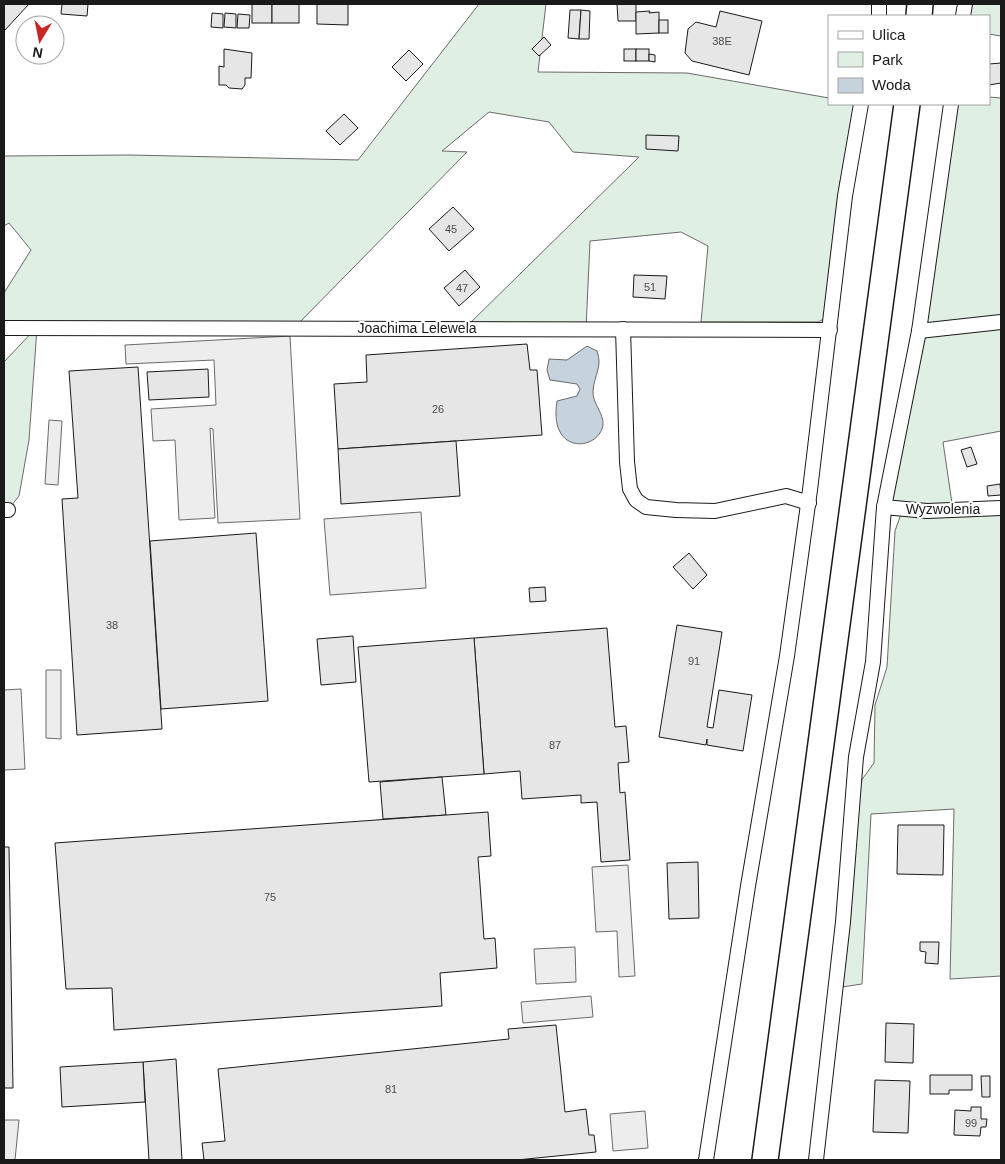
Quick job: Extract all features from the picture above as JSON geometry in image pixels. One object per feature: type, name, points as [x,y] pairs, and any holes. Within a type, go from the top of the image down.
[{"type":"highway","points":[[765,1157],[907,105]]},
{"type":"street","points":[[706,1160],[748,886],[785,666],[808,503],[845,196],[861,105]]},
{"type":"street","points":[[816,1160],[843,922],[856,756],[873,662],[884,507],[919,331],[951,105]]},
{"type":"street","points":[[919,331],[1001,322]]},
{"type":"street","name":"Joachima Lelewela","points":[[4,328],[830,330]]},
{"type":"street","points":[[623,329],[627,462],[630,489],[636,500],[646,507],[715,511],[786,496],[808,503]]},
{"type":"street","name":"Wyzwolenia","points":[[884,507],[927,511],[1001,508]]},
{"type":"green space","points":[[479,4],[546,4],[538,72],[687,73],[828,98],[828,105],[859,105],[847,182],[840,181],[824,319],[818,322],[701,322],[708,246],[681,232],[590,241],[586,329],[465,328],[639,157],[573,152],[549,122],[489,112],[442,151],[467,152],[294,328],[37,328],[29,440],[19,496],[8,510],[4,510],[4,362],[36,328],[4,328],[4,293],[31,250],[9,223],[4,226],[4,156],[129,155],[358,160]]},
{"type":"green space","points":[[965,4],[1001,4],[1001,36],[990,34],[990,15],[963,15]]},
{"type":"green space","points":[[990,97],[1001,98],[1001,431],[943,442],[953,510],[1001,508],[1001,976],[950,979],[954,809],[871,814],[862,984],[842,987],[858,785],[874,763],[875,705],[887,667],[895,531],[901,514],[884,507],[951,105],[990,105]]},
{"type":"shaded area","points":[[290,336],[300,519],[218,523],[213,429],[210,428],[215,518],[179,520],[175,440],[153,441],[151,409],[216,405],[214,360],[126,364],[125,345]]},
{"type":"shaded area","points":[[49,420],[62,421],[58,485],[45,484]]},
{"type":"shaded area","points":[[421,512],[426,588],[330,595],[324,519]]},
{"type":"shaded area","points":[[46,670],[61,670],[61,739],[46,738]]},
{"type":"shaded area","points":[[21,689],[25,769],[4,770],[4,690]]},
{"type":"shaded area","points":[[628,865],[635,976],[619,977],[617,931],[596,932],[592,867]]},
{"type":"shaded area","points":[[575,947],[576,982],[536,984],[534,949]]},
{"type":"shaded area","points":[[591,996],[593,1017],[523,1023],[521,1002]]},
{"type":"shaded area","points":[[645,1111],[648,1148],[613,1151],[610,1114]]},
{"type":"shaded area","points":[[4,1120],[19,1120],[15,1160],[4,1160]]},
{"type":"water","points":[[587,346],[597,351],[599,357],[593,395],[602,416],[603,425],[600,434],[593,440],[575,443],[567,440],[560,432],[556,419],[557,401],[577,396],[580,389],[577,384],[550,380],[547,370],[549,359],[567,360]]},
{"type":"building","points":[[4,4],[29,4],[19,15],[15,15],[15,19],[5,30]]},
{"type":"building","points":[[62,4],[88,4],[87,16],[61,14]]},
{"type":"building","points":[[252,4],[272,4],[272,23],[252,23]]},
{"type":"building","points":[[272,4],[299,4],[299,23],[272,23]]},
{"type":"building","points":[[317,4],[348,4],[348,25],[317,24]]},
{"type":"building","points":[[617,4],[636,4],[636,21],[618,21]]},
{"type":"building","points":[[570,10],[581,10],[579,39],[568,38]]},
{"type":"building","points":[[581,10],[590,11],[589,39],[579,39]]},
{"type":"building","points":[[650,11],[649,13],[659,12],[659,33],[636,34],[636,12]]},
{"type":"building","points":[[720,11],[762,21],[749,75],[692,61],[685,53],[688,29],[696,22],[716,27]]},
{"type":"building","points":[[212,13],[223,14],[223,28],[211,27]]},
{"type":"building","points":[[225,13],[236,14],[236,28],[224,27]]},
{"type":"building","points":[[238,14],[250,15],[249,28],[237,28]]},
{"type":"building","points":[[659,20],[668,20],[668,33],[659,33]]},
{"type":"building","points":[[544,37],[551,45],[539,56],[532,49]]},
{"type":"building","points":[[224,49],[252,53],[251,78],[245,78],[245,85],[242,89],[219,85],[219,66],[224,67]]},
{"type":"building","points":[[624,49],[636,49],[636,61],[624,61]]},
{"type":"building","points":[[636,49],[649,49],[649,61],[636,61]]},
{"type":"building","points":[[409,50],[423,64],[406,81],[392,67]]},
{"type":"building","points":[[649,54],[655,55],[655,62],[649,61]]},
{"type":"building","points":[[1001,63],[1001,83],[990,85],[990,64]]},
{"type":"building","points":[[344,114],[358,128],[340,145],[326,131]]},
{"type":"building","points":[[646,135],[679,136],[678,151],[646,149]]},
{"type":"building","points":[[453,207],[474,229],[449,251],[429,229]]},
{"type":"building","points":[[465,270],[480,287],[459,306],[444,288]]},
{"type":"building","points":[[634,275],[667,276],[665,299],[633,297]]},
{"type":"building","points":[[527,344],[530,370],[537,370],[542,435],[338,449],[334,384],[367,382],[366,355]]},
{"type":"building","points":[[138,367],[162,729],[77,735],[62,499],[78,498],[69,371]]},
{"type":"building","points":[[208,369],[209,397],[149,400],[147,372]]},
{"type":"building","points":[[456,441],[460,496],[341,504],[338,449]]},
{"type":"building","points":[[971,447],[977,464],[967,467],[961,450]]},
{"type":"building","points":[[1000,484],[1001,495],[988,496],[987,486]]},
{"type":"building","points":[[256,533],[268,701],[161,709],[150,541]]},
{"type":"building","points":[[689,553],[707,575],[693,589],[673,567]]},
{"type":"building","points":[[545,587],[546,601],[530,602],[529,588]]},
{"type":"building","points":[[677,625],[722,632],[707,727],[713,728],[719,690],[752,695],[743,751],[707,745],[707,739],[706,745],[659,737]]},
{"type":"building","points":[[607,628],[615,727],[626,726],[629,762],[618,763],[620,793],[625,792],[630,860],[601,862],[597,802],[581,803],[581,795],[522,799],[520,771],[484,774],[474,638]]},
{"type":"building","points":[[353,636],[356,682],[321,685],[317,639]]},
{"type":"building","points":[[474,638],[484,774],[369,782],[358,647]]},
{"type":"building","points":[[442,777],[446,815],[383,819],[380,782]]},
{"type":"building","points":[[488,812],[491,856],[478,857],[484,939],[495,938],[497,968],[440,973],[442,1006],[114,1030],[112,988],[66,989],[55,843]]},
{"type":"building","points":[[898,825],[944,825],[943,875],[897,874]]},
{"type":"building","points":[[4,847],[9,847],[13,1088],[4,1088]]},
{"type":"building","points":[[698,862],[699,918],[669,919],[667,863]]},
{"type":"building","points":[[920,942],[939,942],[938,964],[925,963],[926,952],[920,951]]},
{"type":"building","points":[[886,1023],[914,1024],[913,1063],[885,1062]]},
{"type":"building","points":[[556,1025],[565,1112],[586,1109],[589,1135],[594,1135],[596,1152],[517,1160],[204,1160],[202,1143],[225,1141],[218,1069],[509,1039],[508,1029]]},
{"type":"building","points":[[176,1059],[182,1160],[149,1160],[143,1062]]},
{"type":"building","points":[[143,1062],[145,1102],[62,1107],[60,1067]]},
{"type":"building","points":[[930,1075],[972,1075],[972,1090],[949,1090],[949,1094],[930,1094]]},
{"type":"building","points":[[981,1076],[990,1076],[990,1097],[982,1097]]},
{"type":"building","points":[[875,1080],[910,1081],[908,1133],[873,1132]]},
{"type":"building","points":[[971,1107],[981,1107],[981,1119],[987,1119],[986,1127],[981,1127],[980,1136],[954,1135],[955,1110],[971,1111]]}]
